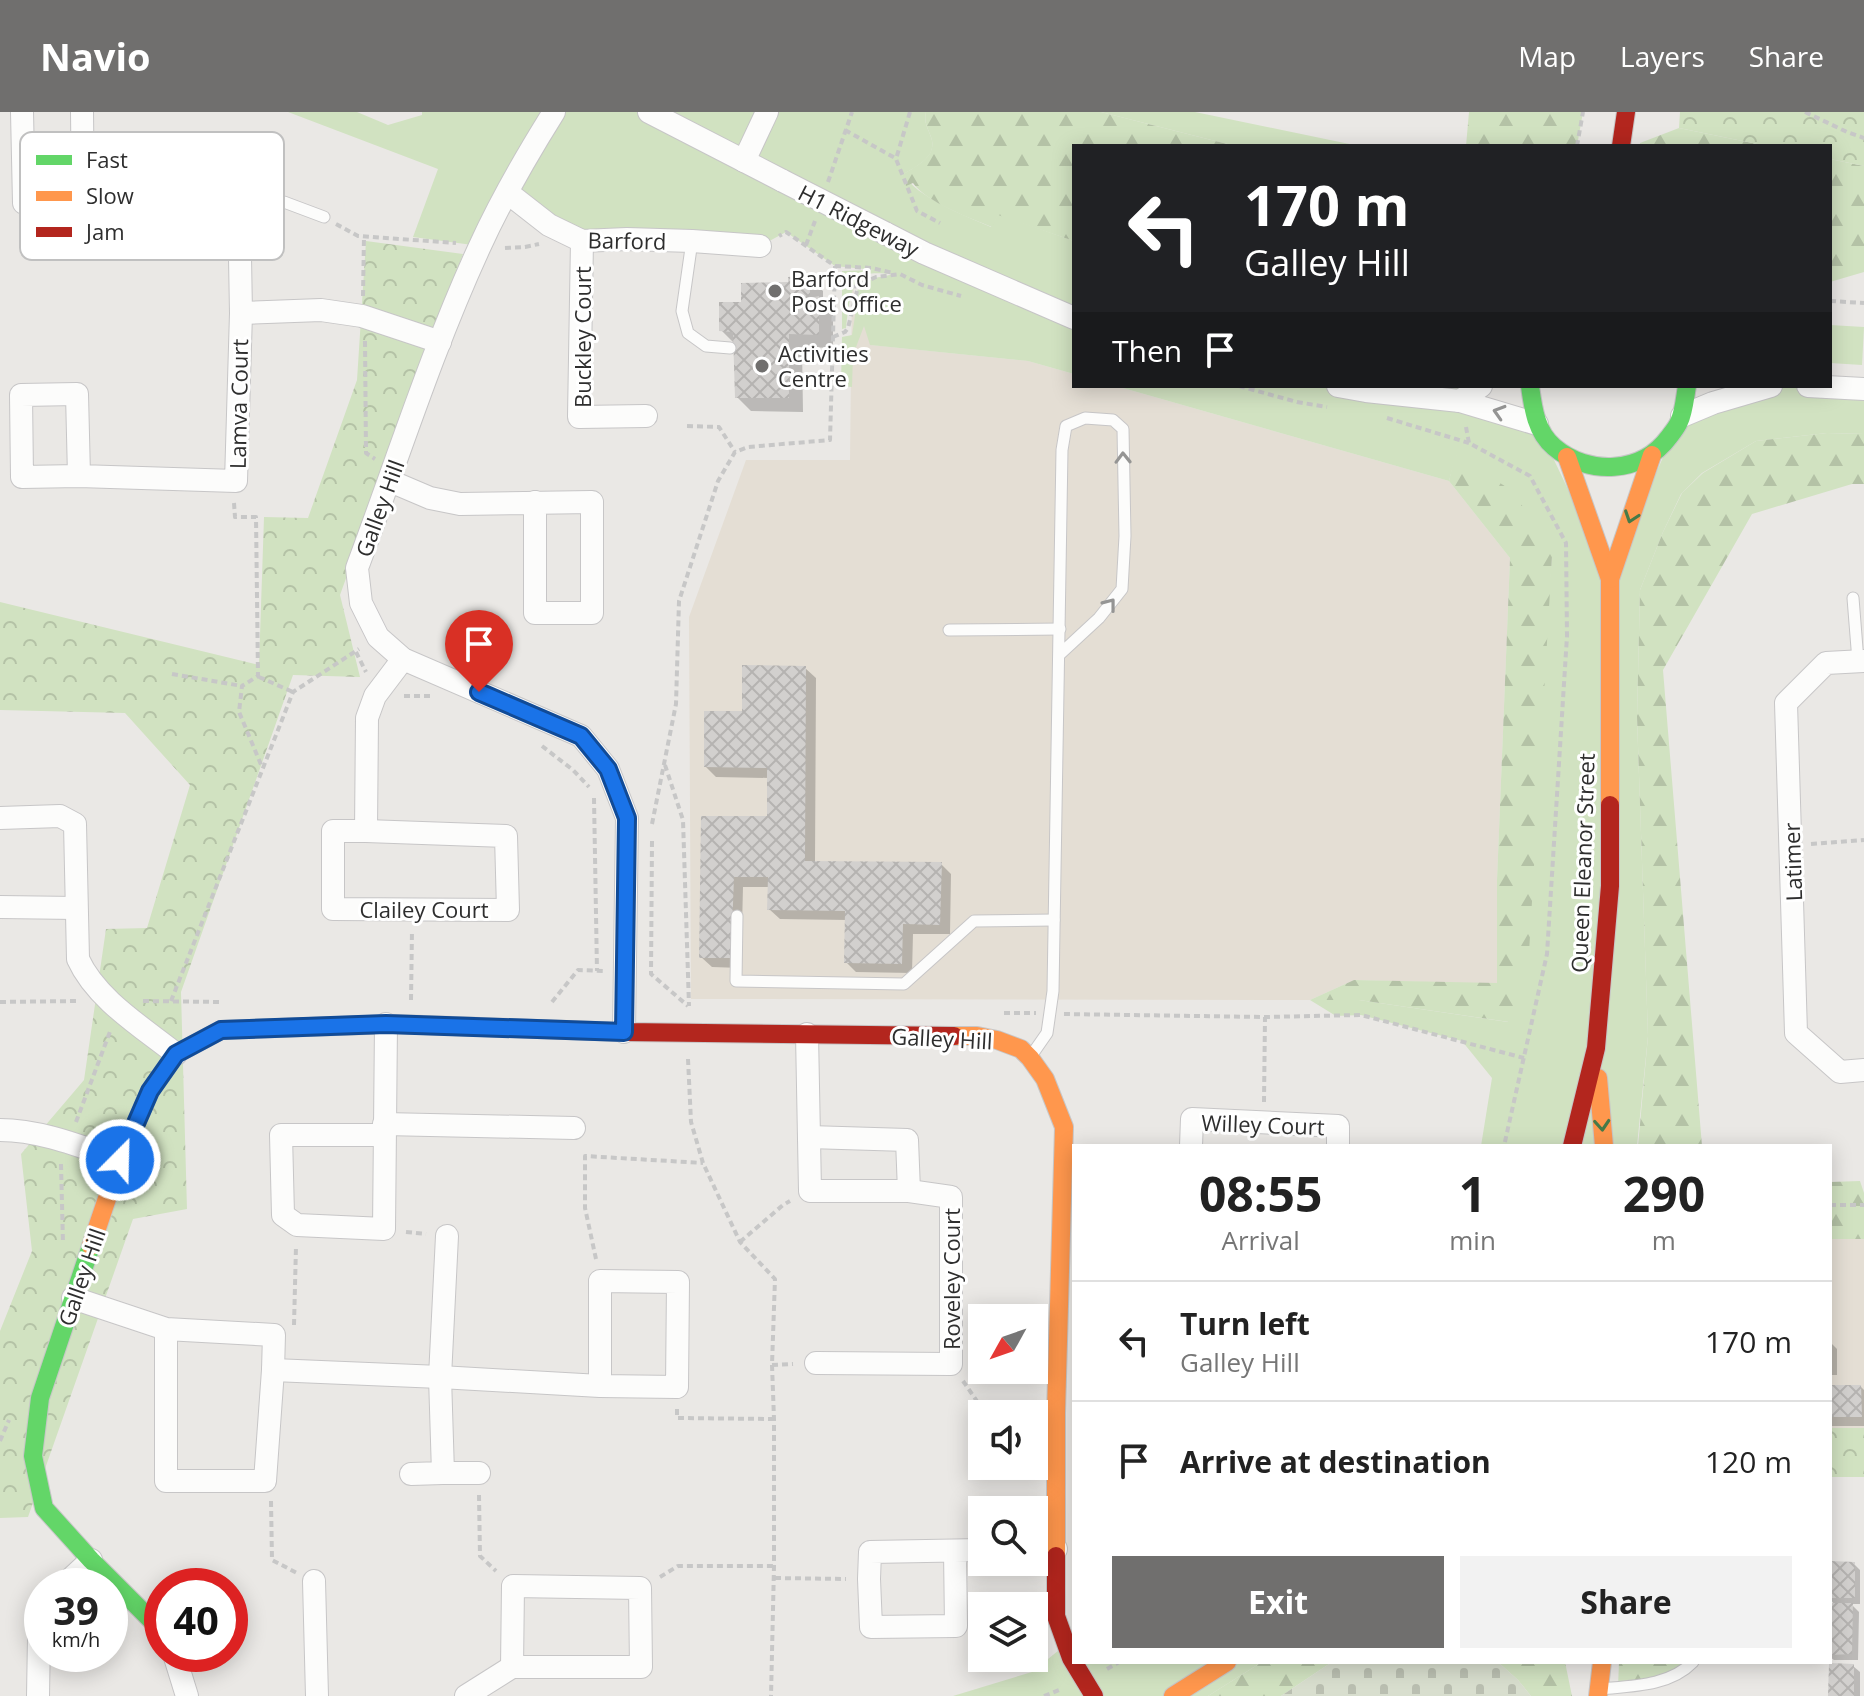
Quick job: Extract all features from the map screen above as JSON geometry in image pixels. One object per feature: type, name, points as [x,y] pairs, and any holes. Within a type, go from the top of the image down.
[{"type":"street","points":[[22,112],[22,132]]},
{"type":"street","points":[[82,112],[82,132]]},
{"type":"street","name":"Galley Hill","points":[[554,112],[527,155],[480,246],[440,342],[357,568],[361,603],[378,637],[403,659],[581,736],[605,765],[627,818],[624,1032]]},
{"type":"street","name":"H1 Ridgeway","points":[[649,112],[924,253],[1072,317]]},
{"type":"street","points":[[744,161],[767,112]]},
{"type":"street","points":[[1621,144],[1626,112]]},
{"type":"street","name":"Barford","points":[[508,193],[549,225],[582,241],[627,239],[760,246]]},
{"type":"street","name":"Buckley Court","points":[[582,241],[579,417],[646,416]]},
{"type":"street","name":"Lamva Court","points":[[79,476],[77,394],[21,395],[22,477],[236,481],[240,260]]},
{"type":"street","points":[[241,313],[321,310],[362,316],[440,342]]},
{"type":"street","points":[[1832,387],[1864,389]]},
{"type":"street","points":[[1349,388],[1460,401],[1537,424]]},
{"type":"street","points":[[1460,401],[1478,388]]},
{"type":"street","points":[[1530,388],[1532,411],[1537,424],[1555,448],[1581,464],[1610,469],[1640,462],[1665,444],[1682,416],[1687,388]]},
{"type":"street","points":[[1682,416],[1764,388]]},
{"type":"street","name":"Queen Eleanor Street","points":[[1573,1143],[1596,1048],[1610,886],[1610,579],[1652,455]]},
{"type":"street","name":"Queen Eleanor Street","points":[[1567,457],[1610,579]]},
{"type":"street","points":[[392,476],[430,498],[460,504],[535,502],[592,502],[592,613],[535,613],[535,502]]},
{"type":"street","points":[[366,831],[367,718],[375,696],[403,659]]},
{"type":"street","name":"Latimer","points":[[1861,661],[1826,663],[1786,703],[1796,1033],[1840,1072],[1864,1070]]},
{"type":"street","points":[[0,818],[60,816],[75,824],[78,959],[84,972],[119,1008],[176,1054]]},
{"type":"street","name":"Clailey Court","points":[[333,831],[506,836],[508,910],[412,909],[333,909],[333,831]]},
{"type":"street","points":[[0,907],[76,908]]},
{"type":"street","points":[[386,1024],[384,1130],[384,1229],[297,1225],[283,1215],[281,1135],[384,1130],[574,1128]]},
{"type":"street","name":"Galley Hill","points":[[144,1613],[44,1508],[33,1456],[40,1398],[120,1160],[150,1091],[176,1054],[221,1030],[386,1024],[624,1032],[977,1036],[1009,1043],[1030,1056]]},
{"type":"street","points":[[807,1034],[810,1191]]},
{"type":"street","points":[[1596,1048],[1604,1144]]},
{"type":"street","points":[[1030,1056],[1048,1084],[1064,1127],[1067,1254],[1062,1419],[1048,1526]]},
{"type":"street","name":"Willey Court","points":[[1191,1144],[1192,1119],[1338,1126],[1338,1144]]},
{"type":"street","points":[[0,1130],[17,1130],[68,1142],[120,1160]]},
{"type":"street","points":[[809,1137],[907,1140],[909,1191]]},
{"type":"street","name":"Roveley Court","points":[[810,1191],[909,1191],[951,1197],[951,1364],[816,1363]]},
{"type":"street","points":[[443,1473],[440,1377],[447,1236]]},
{"type":"street","points":[[273,1370],[600,1386],[677,1387],[678,1282],[600,1281],[600,1386]]},
{"type":"street","points":[[73,1298],[166,1329],[274,1335],[265,1481],[166,1481],[166,1329]]},
{"type":"street","points":[[411,1474],[479,1473]]},
{"type":"street","points":[[955,1551],[956,1626],[871,1627],[870,1552],[968,1551]]},
{"type":"street","points":[[82,1568],[91,1560]]},
{"type":"street","points":[[1048,1567],[1056,1616],[1072,1660]]},
{"type":"street","points":[[314,1581],[317,1696]]},
{"type":"street","points":[[466,1696],[512,1667],[641,1667],[640,1588],[513,1586],[512,1667]]},
{"type":"street","points":[[1075,1664],[1094,1696]]},
{"type":"street","points":[[1173,1696],[1224,1664]]},
{"type":"street","points":[[1590,1664],[1598,1693]]},
{"type":"street","points":[[1598,1693],[1602,1664]]},
{"type":"street","points":[[38,1672],[38,1696]]},
{"type":"street","points":[[180,1672],[187,1696]]},
{"type":"lane","points":[[284,202],[324,217]]},
{"type":"lane","points":[[692,241],[682,311],[688,333],[706,346],[730,348]]},
{"type":"lane","points":[[1030,1056],[1047,1033],[1053,991],[1062,450],[1066,426],[1085,418],[1113,420],[1123,429],[1125,536],[1122,589],[1099,618],[1059,655]]},
{"type":"lane","points":[[1853,598],[1861,661]]},
{"type":"lane","points":[[949,630],[1060,629]]},
{"type":"lane","points":[[737,916],[736,981],[904,984],[974,921],[1054,920]]},
{"type":"lane","points":[[1598,1693],[1653,1684],[1685,1671],[1691,1664]]},
{"type":"path","points":[[896,159],[910,112]]},
{"type":"path","points":[[1577,144],[1583,112]]},
{"type":"path","points":[[1805,112],[1864,138]]},
{"type":"path","points":[[845,130],[896,159],[917,211],[940,223]]},
{"type":"path","points":[[324,217],[358,236],[495,248],[539,245],[557,229]]},
{"type":"path","points":[[786,232],[835,266],[872,268],[900,274],[922,285]]},
{"type":"path","points":[[364,236],[362,316],[365,335],[366,453],[392,476]]},
{"type":"path","points":[[664,762],[683,820],[689,1007],[651,974],[652,820],[664,762],[676,704],[679,601],[718,481],[735,452],[748,447],[830,440],[835,266]]},
{"type":"path","points":[[833,337],[848,328],[857,291],[854,287],[876,277],[900,274]]},
{"type":"path","points":[[1832,301],[1864,303]]},
{"type":"path","points":[[1460,401],[1469,443],[1530,476],[1566,543],[1567,636],[1547,954],[1504,1144]]},
{"type":"path","points":[[687,426],[719,427],[735,452]]},
{"type":"path","points":[[232,481],[235,517],[256,517],[258,676]]},
{"type":"path","points":[[170,1002],[293,692],[378,637]]},
{"type":"path","points":[[355,652],[367,672],[360,696],[444,696]]},
{"type":"path","points":[[172,674],[242,686],[258,676]]},
{"type":"path","points":[[258,676],[293,692]]},
{"type":"path","points":[[242,686],[239,712],[263,768]]},
{"type":"path","points":[[537,743],[573,770],[594,792]]},
{"type":"path","points":[[597,971],[594,792],[595,773],[605,765]]},
{"type":"path","points":[[1792,845],[1864,840]]},
{"type":"path","points":[[411,1000],[412,909]]},
{"type":"path","points":[[63,1250],[61,1161],[119,1008]]},
{"type":"path","points":[[1002,1013],[1265,1017],[1361,1015],[1524,1058]]},
{"type":"path","points":[[1263,1122],[1265,1017]]},
{"type":"path","points":[[686,1033],[691,1122],[703,1163],[740,1242],[775,1279],[771,1696]]},
{"type":"path","points":[[600,1281],[585,1208],[585,1156],[703,1163]]},
{"type":"path","points":[[740,1242],[783,1205],[810,1191]]},
{"type":"path","points":[[1832,1205],[1864,1205]]},
{"type":"path","points":[[274,1335],[294,1324],[297,1225]]},
{"type":"path","points":[[384,1229],[447,1236]]},
{"type":"path","points":[[951,1364],[983,1410],[1062,1419]]},
{"type":"path","points":[[677,1387],[677,1418],[774,1419]]},
{"type":"path","points":[[0,1441],[13,1411]]},
{"type":"path","points":[[479,1473],[480,1556],[513,1586]]},
{"type":"path","points":[[265,1481],[271,1494],[272,1560],[314,1581]]},
{"type":"path","points":[[640,1588],[678,1566],[774,1566]]},
{"type":"path","points":[[774,1578],[869,1579]]},
{"type":"shaded area","points":[[852,285],[871,345],[1028,361],[1072,373],[1072,388],[1123,388],[1449,481],[1510,558],[1497,880],[1497,984],[1354,980],[1310,1000],[691,999],[689,617],[746,460],[850,460]]},
{"type":"shaded area","points":[[1832,1239],[1864,1239],[1864,1428],[1832,1428]]},
{"type":"green space","points":[[288,112],[357,112],[388,125],[422,115],[422,112],[926,112],[932,150],[925,160],[902,175],[916,188],[946,207],[991,227],[998,214],[1072,240],[1072,373],[1028,361],[870,345],[864,326],[853,355],[852,387],[841,386],[842,337],[852,335],[857,291],[870,280],[893,274],[872,274],[860,278],[850,298],[846,328],[842,329],[842,271],[874,270],[835,266],[786,232],[760,246],[602,240],[508,193],[480,246],[413,237],[438,169]]},
{"type":"green space","points":[[926,112],[1101,112],[1227,144],[1072,144],[1072,240],[998,215],[992,227],[938,203],[913,183],[906,186],[902,175],[924,160],[931,150]]},
{"type":"green space","points":[[1101,112],[1195,112],[1349,144],[1227,144]]},
{"type":"green space","points":[[1469,112],[1583,112],[1577,144],[1466,144]]},
{"type":"green space","points":[[1680,112],[1864,112],[1864,166],[1832,159],[1832,144],[1757,144],[1679,128]]},
{"type":"green space","points":[[1679,128],[1757,144],[1640,144]]},
{"type":"green space","points":[[1832,159],[1864,166],[1864,272],[1832,281]]},
{"type":"green space","points":[[366,241],[463,254],[340,595],[360,677],[293,675],[181,992],[187,1209],[133,1219],[28,1517],[0,1518],[0,1331],[32,1251],[21,1154],[84,1080],[106,929],[147,928],[190,785],[125,713],[0,710],[0,602],[259,665],[264,517],[308,518],[357,380]]},
{"type":"green space","points":[[1832,325],[1864,327],[1862,365],[1832,363]]},
{"type":"green space","points":[[1123,388],[1459,388],[1461,401],[1537,424],[1610,578],[1675,430],[1767,388],[1864,389],[1864,434],[1827,433],[1756,441],[1702,473],[1681,494],[1640,590],[1637,717],[1648,1036],[1637,1144],[1481,1144],[1492,1078],[1462,1041],[1361,1015],[1336,1016],[1310,1000],[1359,1000],[1508,1022],[1552,557],[1456,455],[1449,481]]},
{"type":"green space","points":[[1827,433],[1864,434],[1864,484],[1852,484],[1752,514],[1663,670],[1702,1144],[1638,1144],[1648,1036],[1637,717],[1640,590],[1682,493],[1703,473],[1756,441]]},
{"type":"green space","points":[[1455,454],[1514,492],[1552,556],[1529,953],[1509,1022],[1359,1000],[1310,1000],[1354,980],[1497,983],[1497,880],[1510,558],[1449,481]]},
{"type":"green space","points":[[1860,1181],[1864,1193],[1864,1239],[1832,1239],[1832,1182]]},
{"type":"green space","points":[[1832,1428],[1864,1428],[1864,1477],[1832,1477]]},
{"type":"green space","points":[[1064,1646],[1072,1664],[1259,1664],[1208,1696],[953,1696],[1032,1672],[1048,1672],[1048,1659]]},
{"type":"green space","points":[[1259,1664],[1329,1664],[1281,1696],[1208,1696]]},
{"type":"green space","points":[[1329,1664],[1500,1664],[1531,1696],[1281,1696]]},
{"type":"green space","points":[[1500,1664],[1565,1664],[1572,1696],[1531,1696]]},
{"type":"green space","points":[[1619,1664],[1691,1664],[1685,1671],[1618,1687]]},
{"type":"building","name":"Activities Centre","points":[[810,275],[810,298],[819,296],[819,335],[789,334],[789,398],[735,398],[733,332],[719,331],[719,302],[741,302],[741,283],[788,282],[788,277]]},
{"type":"building","points":[[742,665],[806,666],[805,861],[942,862],[940,925],[903,924],[902,964],[844,963],[845,911],[767,910],[768,877],[734,877],[731,958],[699,958],[701,816],[767,816],[767,768],[704,767],[704,711],[742,711]]},
{"type":"building","points":[[1832,1385],[1861,1385],[1862,1417],[1832,1417]]},
{"type":"building","points":[[1832,1561],[1855,1562],[1855,1598],[1832,1598]]},
{"type":"building","points":[[1832,1603],[1853,1603],[1852,1654],[1832,1655]]},
{"type":"building","points":[[1829,1664],[1854,1664],[1854,1696],[1828,1696]]},
{"type":"traffic: fast","points":[[1530,388],[1539,427],[1554,447],[1583,463],[1614,467],[1630,464],[1658,449],[1681,418],[1687,388]]},
{"type":"traffic: fast","points":[[91,1246],[40,1398],[33,1456],[44,1508],[144,1613]]},
{"type":"traffic: slow","points":[[1610,579],[1652,455]]},
{"type":"traffic: slow","points":[[1567,457],[1610,579],[1610,805]]},
{"type":"traffic: slow","points":[[91,1246],[120,1160],[150,1091],[176,1054],[221,1030],[395,1024]]},
{"type":"traffic: slow","points":[[954,1036],[977,1036],[1021,1049],[1045,1079],[1064,1127],[1056,1413],[1056,1556]]},
{"type":"traffic: slow","points":[[1598,1078],[1604,1144]]},
{"type":"traffic: slow","points":[[1173,1696],[1224,1664]]},
{"type":"traffic: slow","points":[[1598,1696],[1602,1664]]},
{"type":"traffic: jam","points":[[1621,144],[1626,112]]},
{"type":"traffic: jam","points":[[1572,1144],[1596,1048],[1610,886],[1610,805]]},
{"type":"traffic: jam","points":[[395,1024],[624,1032],[954,1036]]},
{"type":"traffic: jam","points":[[1056,1556],[1056,1616],[1072,1660]]},
{"type":"traffic: jam","points":[[1075,1664],[1094,1696]]},
{"type":"place","name":"Barford Post Office","points":[[775,291]]},
{"type":"place","name":"Activities Centre","points":[[762,366]]},
{"type":"route","points":[[120,1160],[150,1091],[176,1054],[221,1030],[386,1024],[624,1032],[627,818],[608,769],[581,736],[479,692]]}]
